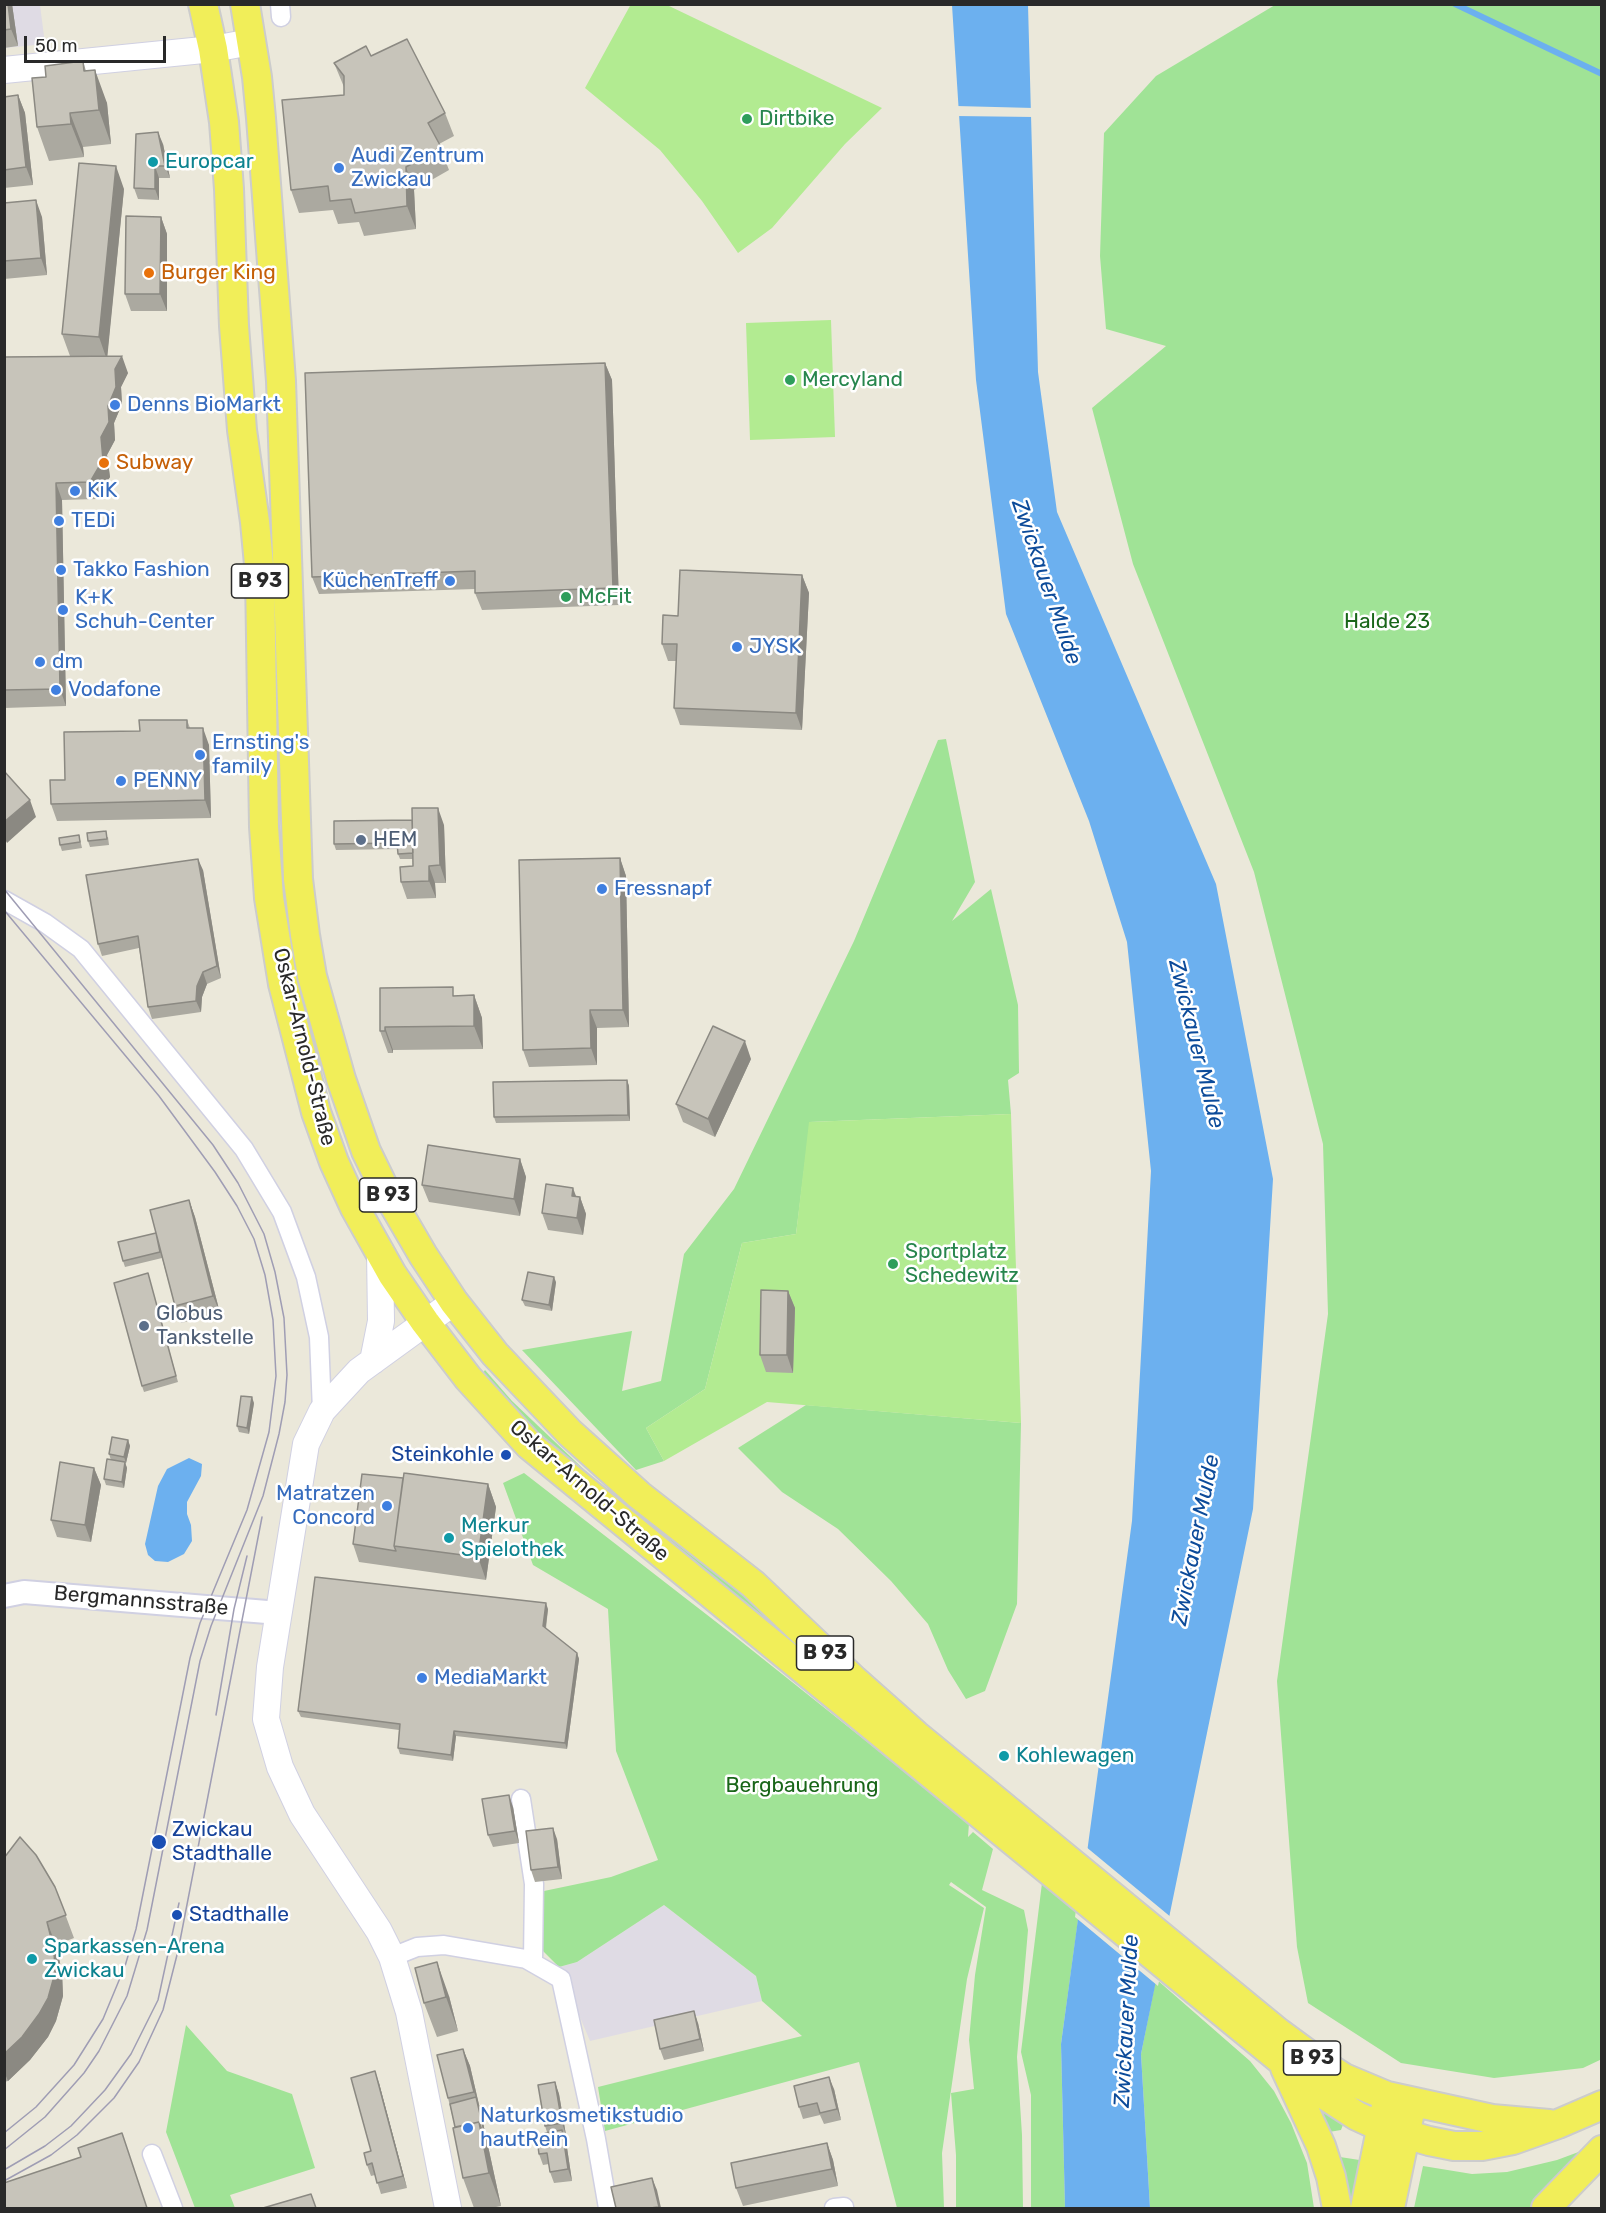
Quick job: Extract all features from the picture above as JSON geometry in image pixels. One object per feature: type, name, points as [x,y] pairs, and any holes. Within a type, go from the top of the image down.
[{"type":"main road","name":"B 93","points":[[203,4],[213,49]]},
{"type":"main road","name":"B 93","points":[[245,4],[251,42]]},
{"type":"main road","points":[[4,70],[213,49],[251,42]]},
{"type":"main road","name":"Oskar-Arnold-Straße","points":[[251,42],[261,118],[281,381],[298,879],[312,976],[341,1079],[366,1151],[384,1188],[423,1255],[454,1302],[502,1362],[570,1433],[639,1495],[753,1584],[1007,1823]]},
{"type":"main road","name":"Oskar-Arnold-Straße","points":[[213,49],[225,132],[234,326],[242,430],[260,575],[264,827],[269,898],[283,984],[315,1112],[333,1162],[355,1208],[425,1322],[468,1378],[529,1445],[1007,1823]]},
{"type":"main road","points":[[373,1361],[381,1322],[380,1251]]},
{"type":"main road","points":[[448,2208],[409,2012],[392,1957],[379,1931],[302,1814],[280,1767],[266,1719],[270,1667],[306,1444],[322,1411],[359,1371],[454,1302]]},
{"type":"main road","name":"B 93","points":[[1007,1823],[1243,2017],[1344,2078],[1400,2100]]},
{"type":"main road","name":"B 93","points":[[1243,2017],[1283,2064],[1345,2109],[1393,2131]]},
{"type":"main road","name":"B 93","points":[[1283,2064],[1321,2146],[1331,2177],[1337,2208]]},
{"type":"main road","points":[[1365,2208],[1393,2131],[1400,2100],[1492,2119],[1558,2124]]},
{"type":"main road","points":[[1393,2131],[1454,2146],[1482,2146],[1513,2140],[1602,2105]]},
{"type":"main road","points":[[1390,2208],[1393,2131]]},
{"type":"main road","points":[[1546,2208],[1602,2150]]},
{"type":"street","points":[[4,900],[45,923],[81,949],[244,1149],[282,1212],[306,1277],[319,1337],[322,1411]]},
{"type":"street","name":"Bergmannsstraße","points":[[4,1596],[24,1592],[279,1613]]},
{"type":"street","points":[[521,1799],[534,1884],[533,1961]]},
{"type":"street","points":[[392,1957],[417,1947],[444,1945],[533,1961],[561,1979],[596,2139],[608,2208]]},
{"type":"street","points":[[152,2154],[173,2208]]},
{"type":"shaded area","points":[[4,5],[40,5],[45,44],[5,48]]},
{"type":"shaded area","points":[[664,1905],[756,1976],[762,2001],[590,2041],[559,1967],[577,1962]]},
{"type":"green space","name":"Dirtbike","points":[[631,4],[667,5],[882,108],[845,144],[772,228],[738,253],[702,201],[660,150],[585,88]]},
{"type":"green space","name":"Halde 23","points":[[1275,5],[1601,5],[1602,2059],[1583,2068],[1494,2078],[1401,2063],[1308,2003],[1297,1947],[1277,1681],[1328,1314],[1323,1144],[1254,872],[1133,564],[1092,408],[1166,346],[1106,329],[1100,256],[1104,133],[1156,76]]},
{"type":"green space","name":"Mercyland","points":[[831,320],[835,437],[750,440],[746,323]]},
{"type":"green space","points":[[946,739],[975,882],[952,921],[991,889],[1018,1005],[1019,1073],[1008,1080],[1011,1114],[810,1122],[796,1234],[742,1243],[705,1389],[646,1428],[664,1461],[636,1470],[522,1350],[632,1331],[622,1391],[661,1381],[684,1254],[734,1189],[854,941],[938,740]]},
{"type":"green space","points":[[1011,1114],[1021,1423],[767,1402],[664,1461],[646,1428],[705,1389],[742,1243],[796,1234],[809,1122]]},
{"type":"green space","points":[[485,1370],[512,1401],[595,1480],[704,1559],[790,1637],[788,1640],[559,1460],[481,1376]]},
{"type":"green space","points":[[806,1405],[1021,1423],[1017,1604],[985,1691],[966,1699],[948,1670],[928,1624],[891,1581],[838,1529],[782,1492],[738,1448]]},
{"type":"green space","name":"Bergbauehrung","points":[[524,1473],[733,1635],[969,1823],[968,1837],[973,1832],[993,1849],[982,1890],[1024,1910],[1028,1930],[1017,2057],[1022,2135],[1023,2208],[956,2208],[956,2155],[951,2093],[974,2089],[969,2040],[975,1975],[986,1907],[951,1882],[949,1885],[984,1908],[967,1979],[942,2153],[944,2208],[897,2208],[859,2062],[605,2131],[598,2087],[802,2036],[762,2001],[756,1976],[664,1905],[577,1962],[559,1967],[542,1950],[544,1891],[611,1877],[658,1860],[616,1751],[608,1609],[533,1565],[503,1483]]},
{"type":"green space","points":[[1042,1883],[1079,1913],[1061,2044],[1065,2208],[1031,2208],[1031,2095],[1021,2052]]},
{"type":"green space","points":[[1156,1979],[1250,2061],[1274,2091],[1291,2123],[1307,2163],[1314,2208],[1150,2208],[1141,2054]]},
{"type":"green space","points":[[186,2025],[227,2071],[292,2094],[315,2168],[230,2195],[235,2208],[195,2208],[166,2132]]},
{"type":"green space","points":[[1312,2099],[1344,2122],[1341,2130],[1323,2133]]},
{"type":"green space","points":[[1600,2144],[1532,2208],[1414,2208],[1423,2166],[1472,2174],[1507,2172],[1557,2160]]},
{"type":"green space","points":[[1340,2157],[1366,2161],[1356,2208],[1343,2208],[1332,2163]]},
{"type":"water","name":"Zwickauer Mulde","points":[[952,5],[1028,5],[1038,372],[1057,512],[1216,884],[1273,1179],[1253,1509],[1141,2054],[1150,2208],[1065,2208],[1061,2044],[1132,1521],[1151,1171],[1127,942],[1089,821],[1006,614],[976,380]]},
{"type":"water","points":[[189,1458],[202,1464],[201,1476],[187,1502],[192,1541],[184,1554],[168,1562],[155,1561],[148,1555],[145,1544],[158,1486],[167,1469]]},
{"type":"pier","points":[[956,106],[1034,108],[1034,117],[956,116]]},
{"type":"pier","points":[[1085,1846],[1172,1918],[1158,1986],[1075,1917]]},
{"type":"building","points":[[4,4],[8,4],[11,29],[4,30]]},
{"type":"building","points":[[407,39],[445,113],[428,123],[441,147],[406,167],[407,206],[355,213],[351,199],[330,201],[328,186],[291,190],[282,100],[344,95],[344,76],[334,63],[366,46],[371,56]]},
{"type":"building","points":[[83,61],[84,71],[95,70],[99,110],[70,113],[71,124],[37,127],[32,78],[46,77],[45,66]]},
{"type":"building","points":[[18,95],[26,167],[4,170],[4,97]]},
{"type":"building","name":"Europcar","points":[[158,132],[165,166],[155,166],[155,189],[134,188],[136,134]]},
{"type":"building","points":[[79,163],[116,166],[99,337],[62,334]]},
{"type":"building","points":[[36,200],[41,258],[4,261],[4,203]]},
{"type":"building","name":"Burger King","points":[[126,216],[161,217],[160,294],[125,294]]},
{"type":"building","points":[[122,356],[115,369],[116,387],[108,406],[109,422],[101,437],[103,460],[90,482],[56,483],[60,689],[4,690],[4,357]]},
{"type":"building","points":[[605,363],[613,588],[475,593],[475,571],[312,577],[305,373]]},
{"type":"building","name":"JYSK","points":[[680,570],[802,575],[796,713],[674,708],[677,644],[662,644],[663,615],[678,616]]},
{"type":"building","points":[[139,720],[187,720],[187,728],[203,728],[205,800],[51,804],[50,780],[65,780],[64,732],[140,731]]},
{"type":"building","points":[[4,771],[30,800],[4,822]]},
{"type":"building","points":[[412,808],[438,808],[440,865],[429,866],[429,881],[401,882],[400,867],[413,866]]},
{"type":"building","points":[[412,820],[413,853],[398,854],[397,843],[334,844],[334,821]]},
{"type":"building","points":[[106,831],[107,839],[88,841],[87,833]]},
{"type":"building","points":[[79,835],[80,842],[60,845],[59,838]]},
{"type":"building","points":[[620,858],[623,1010],[590,1010],[591,1048],[523,1050],[519,860]]},
{"type":"building","points":[[198,859],[217,966],[203,972],[197,986],[196,1001],[148,1007],[138,936],[98,944],[86,875]]},
{"type":"building","points":[[453,987],[453,996],[474,995],[474,1026],[385,1027],[385,1031],[380,1031],[380,988]]},
{"type":"building","points":[[713,1026],[745,1041],[708,1119],[676,1104]]},
{"type":"building","points":[[627,1080],[628,1115],[494,1117],[493,1082]]},
{"type":"building","points":[[428,1145],[520,1159],[514,1199],[422,1185]]},
{"type":"building","points":[[546,1184],[573,1188],[572,1196],[580,1197],[577,1218],[542,1213]]},
{"type":"building","points":[[189,1200],[213,1296],[175,1306],[150,1210]]},
{"type":"building","points":[[156,1233],[160,1252],[123,1261],[118,1242]]},
{"type":"building","points":[[528,1272],[554,1277],[549,1305],[522,1300]]},
{"type":"building","points":[[148,1273],[176,1376],[142,1386],[114,1283]]},
{"type":"building","points":[[761,1290],[788,1291],[787,1355],[760,1355]]},
{"type":"building","points":[[241,1396],[252,1397],[247,1428],[237,1426]]},
{"type":"building","points":[[112,1437],[128,1440],[124,1457],[109,1454]]},
{"type":"building","points":[[107,1459],[125,1462],[122,1482],[104,1479]]},
{"type":"building","points":[[60,1462],[94,1468],[85,1525],[51,1520]]},
{"type":"building","name":"Merkur Spielothek","points":[[404,1473],[488,1484],[478,1557],[394,1546]]},
{"type":"building","points":[[362,1474],[403,1478],[394,1546],[396,1551],[353,1544]]},
{"type":"building","points":[[315,1577],[546,1603],[543,1626],[577,1653],[565,1743],[454,1731],[451,1755],[398,1748],[400,1724],[298,1711]]},
{"type":"building","points":[[509,1795],[515,1831],[488,1835],[482,1799]]},
{"type":"building","points":[[553,1828],[558,1867],[531,1870],[526,1831]]},
{"type":"building","name":"Sparkassen-Arena Zwickau","points":[[20,1837],[36,1855],[55,1887],[66,1915],[47,1922],[54,1950],[55,1973],[48,1998],[22,2037],[4,2054],[4,1858]]},
{"type":"building","points":[[437,1962],[446,1997],[424,2003],[415,1968]]},
{"type":"building","points":[[694,2011],[700,2039],[660,2049],[654,2020]]},
{"type":"building","points":[[463,2049],[474,2092],[448,2098],[437,2055]]},
{"type":"building","points":[[375,2071],[403,2176],[377,2183],[372,2163],[367,2165],[364,2153],[371,2151],[351,2078]]},
{"type":"building","points":[[829,2077],[837,2109],[820,2113],[817,2103],[799,2107],[794,2086]]},
{"type":"building","points":[[555,2082],[562,2123],[545,2126],[538,2085]]},
{"type":"building","points":[[476,2097],[487,2144],[479,2122],[455,2127],[450,2104]]},
{"type":"building","points":[[479,2122],[489,2173],[463,2178],[453,2128]]},
{"type":"building","points":[[562,2130],[568,2169],[550,2172],[547,2153],[539,2154],[537,2139],[546,2137],[545,2133]]},
{"type":"building","points":[[122,2133],[147,2208],[4,2208],[4,2183],[81,2157],[78,2148]]},
{"type":"building","points":[[827,2143],[832,2169],[736,2188],[731,2163]]},
{"type":"building","points":[[652,2178],[659,2207],[616,2208],[611,2187]]},
{"type":"building","points":[[311,2194],[316,2208],[263,2208]]},
{"type":"waterway","points":[[1455,4],[1602,74]]},
{"type":"tram line","points":[[4,889],[213,1145],[238,1183],[264,1234],[275,1272],[284,1318],[287,1375],[279,1434],[263,1496],[211,1626],[200,1661],[147,1930],[127,1996],[99,2051],[84,2073],[45,2117],[4,2150]]},
{"type":"tram line","points":[[4,910],[159,1096],[237,1206],[254,1239],[265,1275],[273,1320],[276,1376],[269,1432],[247,1510],[200,1623],[190,1658],[136,1929],[125,1966],[103,2019],[74,2065],[36,2107],[4,2133]]},
{"type":"tram line","points":[[4,2181],[51,2155],[77,2135],[114,2098],[139,2062],[163,2010],[178,1951],[262,1517]]},
{"type":"tram line","points":[[216,1715],[234,1609],[247,1556]]},
{"type":"tram line","points":[[4,2170],[45,2146],[71,2126],[105,2090],[131,2054],[158,2000],[179,1903]]},
{"type":"place","name":"Dirtbike","points":[[747,119]]},
{"type":"place","name":"Europcar","points":[[153,162]]},
{"type":"place","name":"Audi Zentrum Zwickau","points":[[339,168]]},
{"type":"place","name":"Burger King","points":[[149,273]]},
{"type":"place","name":"Mercyland","points":[[790,380]]},
{"type":"place","name":"Denns BioMarkt","points":[[115,405]]},
{"type":"place","name":"Subway","points":[[104,463]]},
{"type":"place","name":"KiK","points":[[75,491]]},
{"type":"place","name":"TEDi","points":[[59,521]]},
{"type":"place","name":"Takko Fashion","points":[[61,570]]},
{"type":"place","name":"KüchenTreff","points":[[450,581]]},
{"type":"place","name":"McFit","points":[[566,597]]},
{"type":"place","name":"K+K Schuh-Center","points":[[63,610]]},
{"type":"place","name":"JYSK","points":[[737,647]]},
{"type":"place","name":"dm","points":[[40,662]]},
{"type":"place","name":"Vodafone","points":[[56,690]]},
{"type":"place","name":"Ernsting's family","points":[[200,755]]},
{"type":"place","name":"PENNY","points":[[121,781]]},
{"type":"place","name":"HEM","points":[[361,840]]},
{"type":"place","name":"Fressnapf","points":[[602,889]]},
{"type":"place","name":"Sportplatz Schedewitz","points":[[893,1264]]},
{"type":"place","name":"Globus Tankstelle","points":[[144,1326]]},
{"type":"place","name":"Steinkohle","points":[[506,1455]]},
{"type":"place","name":"Matratzen Concord","points":[[387,1506]]},
{"type":"place","name":"Merkur Spielothek","points":[[449,1538]]},
{"type":"place","name":"MediaMarkt","points":[[422,1678]]},
{"type":"place","name":"Kohlewagen","points":[[1004,1756]]},
{"type":"place","name":"Zwickau Stadthalle","points":[[159,1842]]},
{"type":"place","name":"Stadthalle","points":[[177,1915]]},
{"type":"place","name":"Sparkassen-Arena Zwickau","points":[[32,1959]]},
{"type":"place","name":"Naturkosmetikstudio hautRein","points":[[468,2128]]}]
